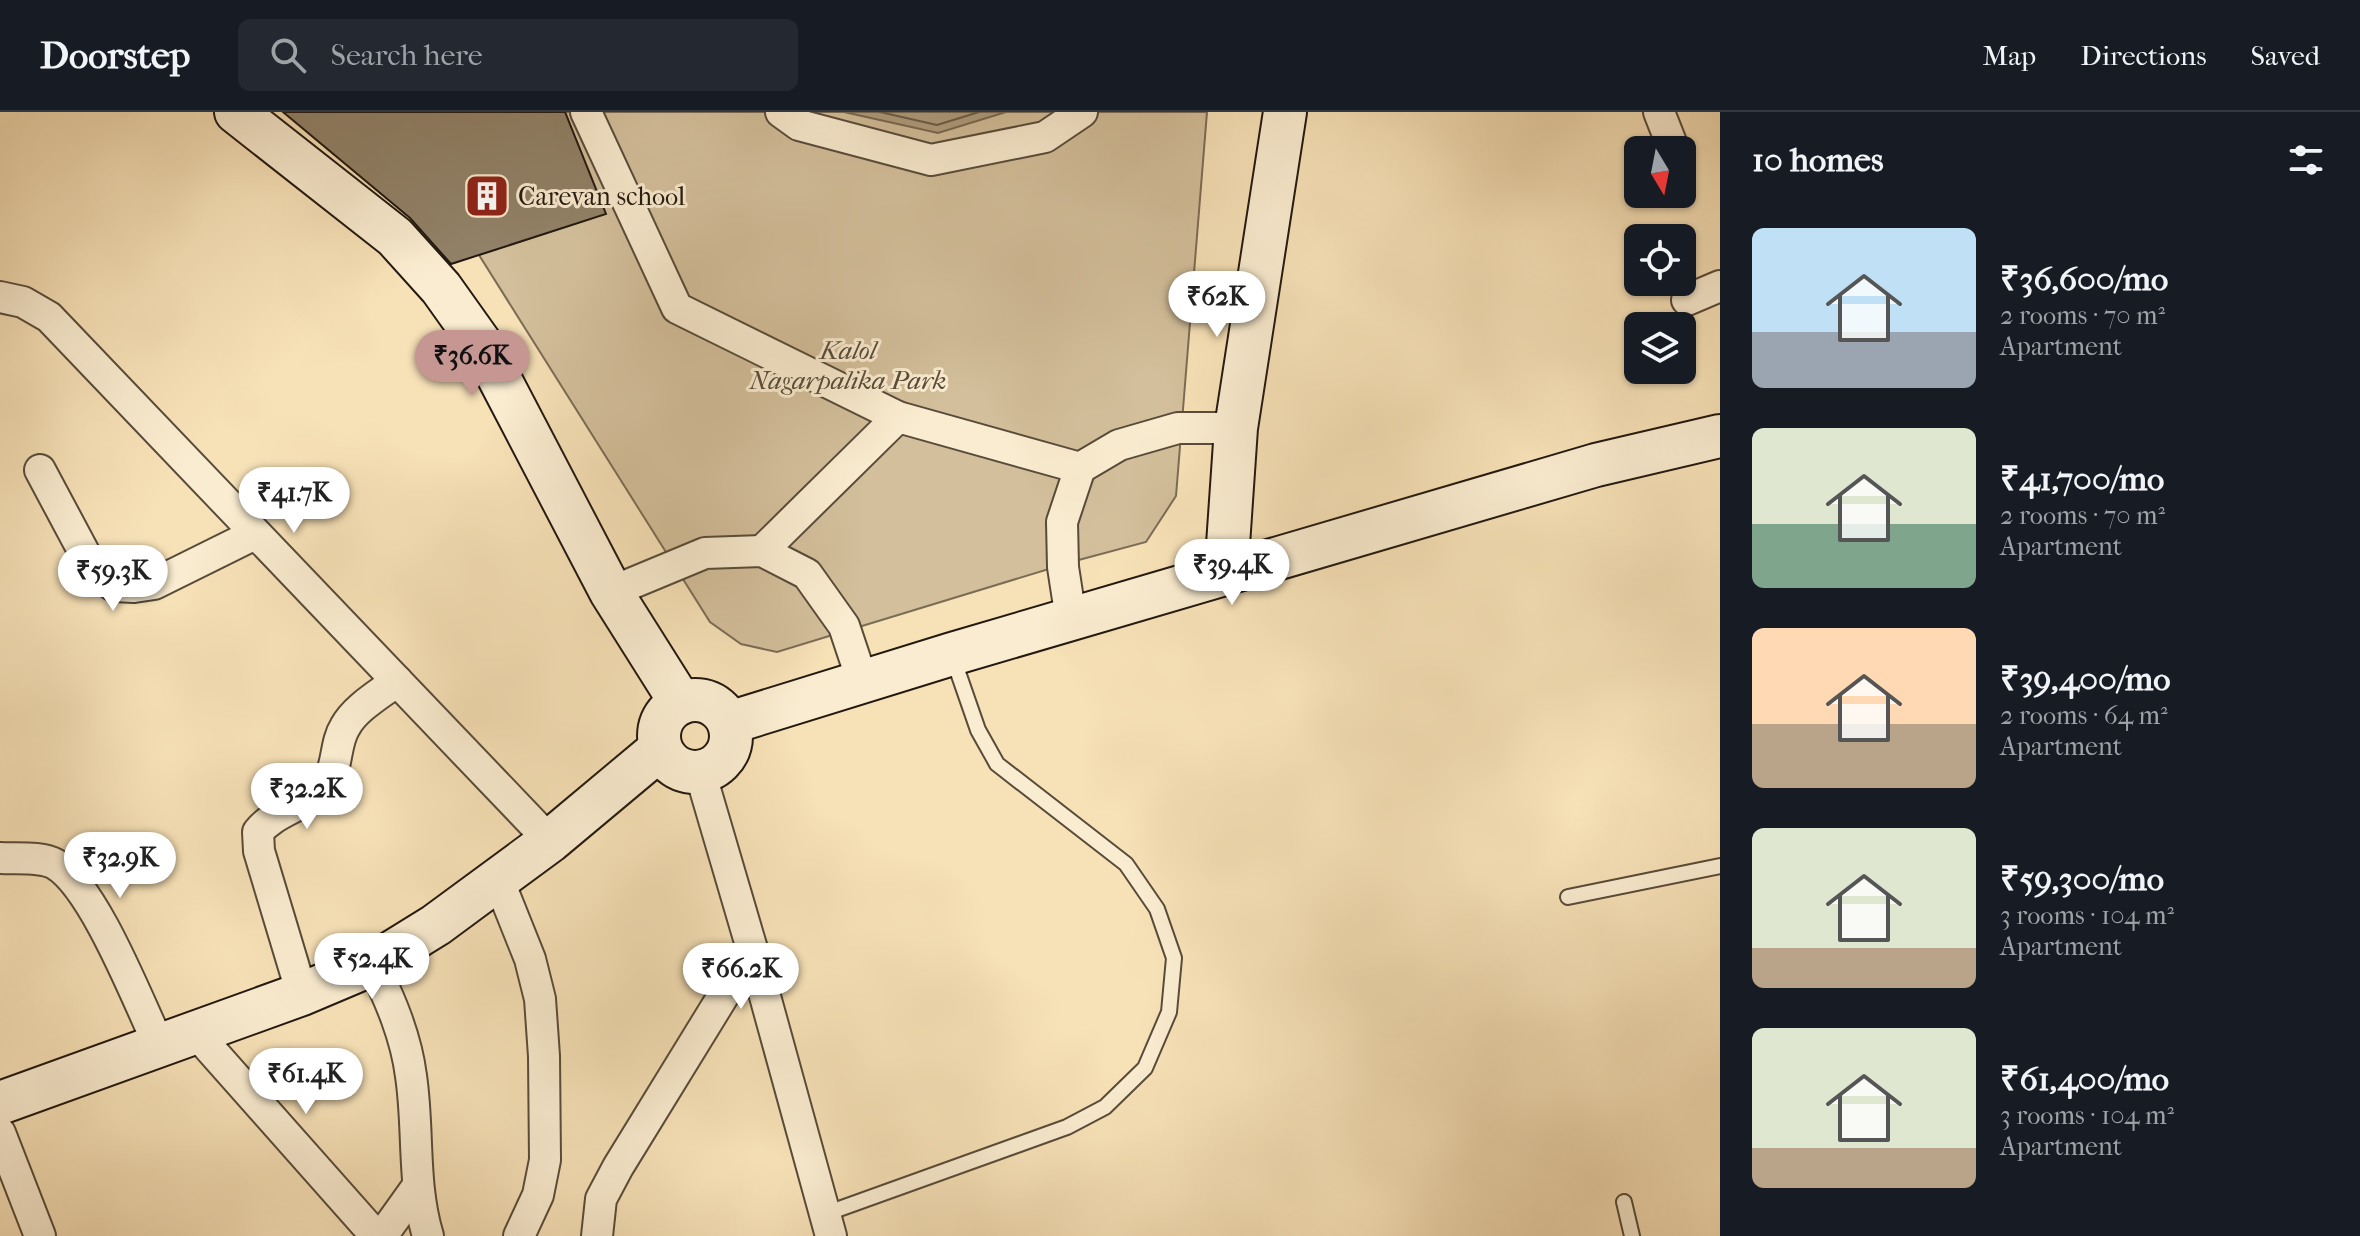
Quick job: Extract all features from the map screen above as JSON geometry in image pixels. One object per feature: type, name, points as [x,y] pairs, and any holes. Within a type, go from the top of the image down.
[{"type":"street","points":[[236,112],[395,237],[441,288],[483,347],[611,592],[681,703]]},
{"type":"street","points":[[586,112],[677,308],[898,417],[1080,468]]},
{"type":"street","points":[[781,112],[799,125],[931,160],[1045,137],[1082,112]]},
{"type":"street","points":[[1226,574],[1236,428],[1285,112]]},
{"type":"street","points":[[1659,112],[1668,136]]},
{"type":"street","points":[[1687,300],[1720,286]]},
{"type":"street","points":[[0,297],[23,302],[49,317],[550,841]]},
{"type":"street","points":[[762,551],[898,417]]},
{"type":"street","points":[[1071,619],[1063,567],[1062,522],[1080,468],[1119,445],[1178,428],[1236,428]]},
{"type":"street","points":[[729,723],[952,654],[1596,465],[1720,436]]},
{"type":"street","points":[[40,470],[95,573],[114,586],[154,584],[255,534]]},
{"type":"street","points":[[611,592],[705,553],[762,551],[807,574],[844,626],[863,683]]},
{"type":"street","points":[[302,994],[259,851],[258,832],[267,821],[309,800],[329,779],[344,727],[357,712],[397,681]]},
{"type":"street","points":[[706,701],[720,709],[729,723],[731,739],[726,754],[715,766],[700,772],[684,770],[670,762],[660,749],[658,733],[663,717],[681,703],[706,701]]},
{"type":"street","points":[[0,1103],[302,994],[373,964],[436,925],[550,841],[660,749]]},
{"type":"street","points":[[700,772],[828,1225]]},
{"type":"street","points":[[0,858],[52,862],[71,876],[88,897],[178,1039],[376,1236]]},
{"type":"street","points":[[498,879],[530,959],[540,999],[544,1056],[545,1160],[538,1195],[519,1236]]},
{"type":"street","points":[[597,1236],[601,1199],[618,1167],[752,949]]},
{"type":"street","points":[[373,964],[406,1045],[412,1078],[417,1187],[428,1236]]},
{"type":"street","points":[[0,1133],[40,1236]]},
{"type":"street","points":[[382,1236],[417,1187]]},
{"type":"lane","points":[[828,1225],[1067,1127],[1105,1107],[1145,1068],[1169,1012],[1174,958],[1157,909],[1126,864],[997,764],[978,730],[952,654]]},
{"type":"lane","points":[[1568,897],[1720,866]]},
{"type":"lane","points":[[1624,1202],[1632,1236]]},
{"type":"green space","name":"Kalol Nagarpalika Park","points":[[565,112],[1207,112],[1176,496],[1146,542],[777,652],[741,644],[710,622],[479,255],[605,214]]},
{"type":"water","points":[[844,112],[1006,112],[938,133]]},
{"type":"building","name":"Carevan school","points":[[283,112],[565,112],[606,214],[451,264],[410,218]]},
{"type":"place","name":"Carevan school","points":[[487,196]]}]
